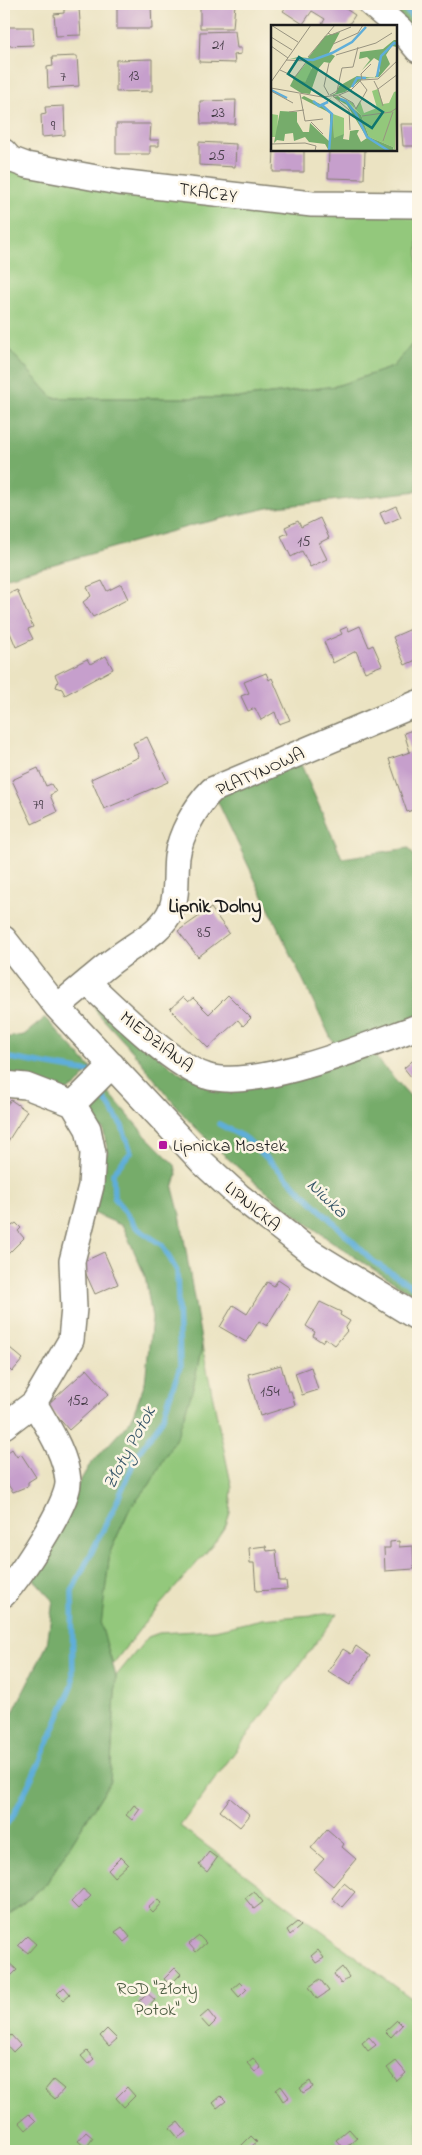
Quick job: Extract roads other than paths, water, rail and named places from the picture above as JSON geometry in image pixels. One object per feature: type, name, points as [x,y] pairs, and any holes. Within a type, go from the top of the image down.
[{"type":"street","points":[[371,4],[395,25]]},
{"type":"street","points":[[397,27],[418,50]]},
{"type":"street","name":"TKACZY","points":[[4,152],[10,159],[26,166],[118,182],[312,204],[418,205]]},
{"type":"street","name":"PLATYNOWA","points":[[87,982],[146,938],[162,924],[171,911],[178,855],[185,832],[205,797],[212,790],[418,703]]},
{"type":"street","name":"LIPNICKA","points":[[4,939],[106,1071],[239,1196],[312,1253],[418,1318]]},
{"type":"street","points":[[57,1007],[87,982]]},
{"type":"street","name":"MIEDZIANA","points":[[87,982],[118,1011],[184,1065],[206,1077],[225,1079],[276,1073],[307,1065],[418,1027]]},
{"type":"street","points":[[77,1100],[106,1071]]},
{"type":"street","points":[[4,1084],[26,1086],[77,1100]]},
{"type":"street","points":[[4,1426],[34,1403],[65,1352],[73,1325],[72,1261],[92,1186],[94,1154],[88,1129],[77,1100]]},
{"type":"street","points":[[4,1594],[19,1575],[58,1512],[68,1490],[63,1460],[34,1403]]},
{"type":"waterway","points":[[400,4],[418,23]]},
{"type":"waterway","name":"Niwka","points":[[4,1057],[90,1072]]},
{"type":"waterway","name":"Złoty Potok","points":[[4,1827],[13,1816],[40,1761],[73,1684],[72,1591],[115,1506],[137,1455],[162,1420],[180,1367],[177,1271],[162,1245],[137,1228],[114,1197],[113,1173],[131,1152],[122,1126],[97,1087]]},
{"type":"waterway","name":"Niwka","points":[[219,1124],[247,1139],[374,1262],[418,1290]]},
{"type":"place","name":"Lipnicka Mostek","points":[[163,1145]]},
{"type":"district","name":"Lipnik Dolny","points":[[215,905]]},
{"type":"park label","name":"ROD \"Złoty Potok\"","points":[[157,1998]]}]
